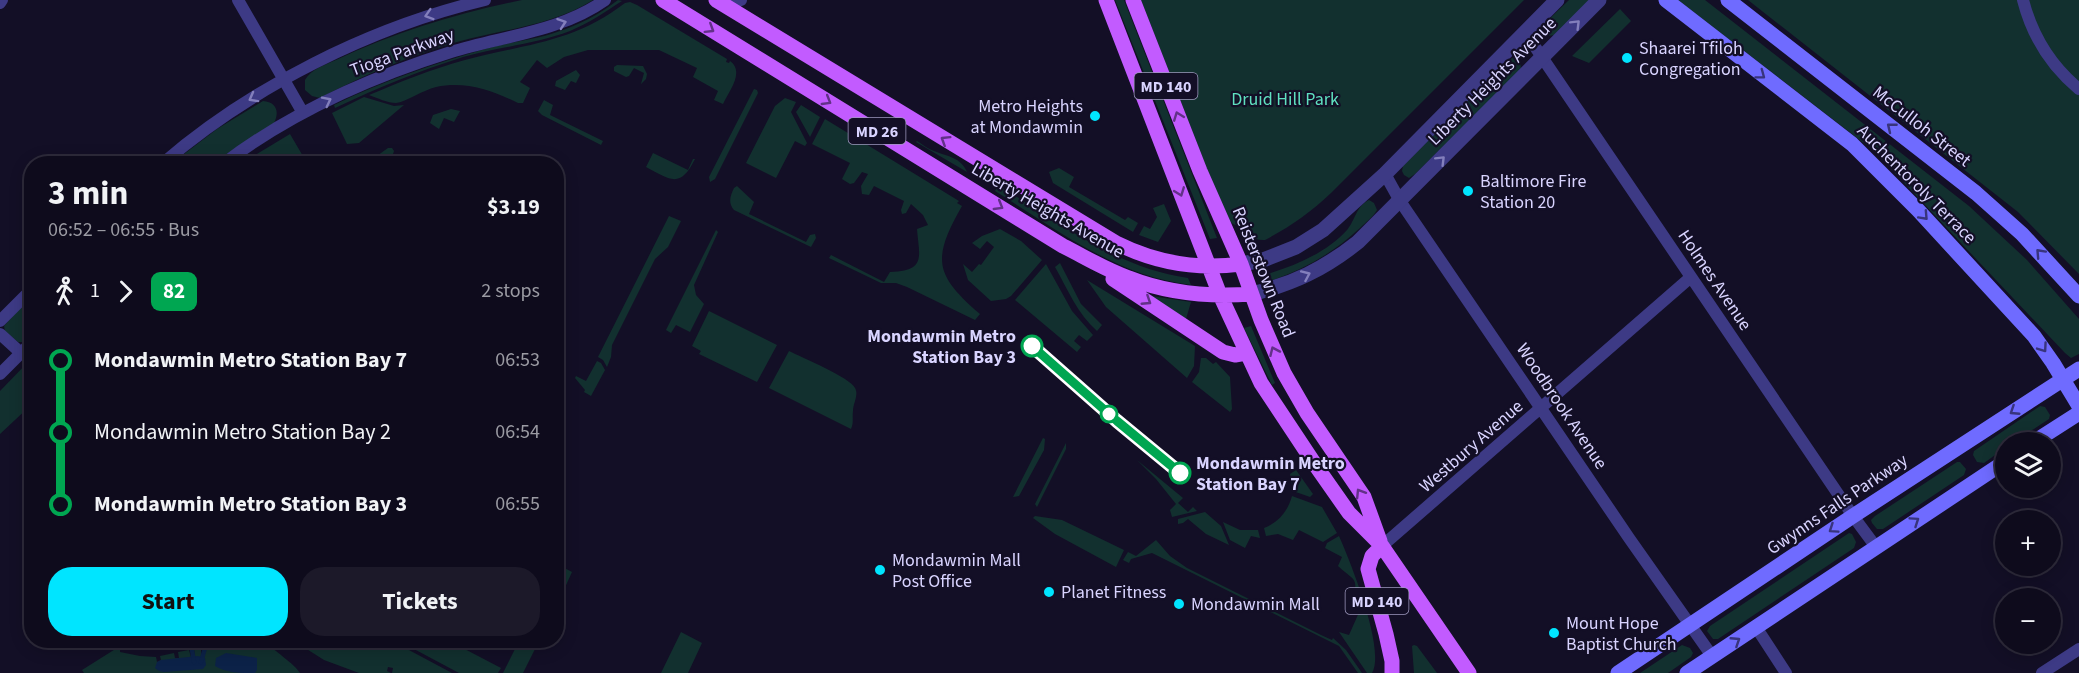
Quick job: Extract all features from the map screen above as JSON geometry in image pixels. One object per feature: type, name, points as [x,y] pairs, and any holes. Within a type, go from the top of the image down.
[{"type":"main road","name":"Liberty Heights Avenue","points":[[663,0],[1063,246],[1106,268],[1146,284],[1176,291],[1220,295],[1251,294]]},
{"type":"main road","name":"MD 140","points":[[1106,0],[1220,295],[1246,353]]},
{"type":"main road","name":"Reisterstown Road","points":[[1134,0],[1200,171],[1241,264],[1284,374],[1306,413],[1364,497],[1382,546]]},
{"type":"main road","name":"Auchentoroly Terrace","points":[[1665,0],[1866,157],[2034,336],[2079,406]]},
{"type":"main road","name":"McCulloh Street","points":[[1728,0],[1985,200],[2022,234],[2079,296]]},
{"type":"main road","name":"Liberty Heights Avenue","points":[[721,3],[1116,243],[1152,258],[1187,266],[1209,267],[1241,264]]},
{"type":"main road","points":[[1063,246],[1223,351],[1235,355],[1246,353]]},
{"type":"main road","name":"Reisterstown Road","points":[[1246,353],[1281,415],[1349,513],[1382,546],[1468,673]]},
{"type":"main road","name":"Gwynns Falls Parkway","points":[[1618,673],[2079,369]]},
{"type":"main road","points":[[2050,432],[2079,413]]},
{"type":"main road","points":[[1687,673],[1995,468]]},
{"type":"main road","name":"MD 140","points":[[1382,546],[1372,556],[1368,569],[1386,634],[1392,661],[1392,673]]},
{"type":"street","points":[[237,0],[303,113]]},
{"type":"street","name":"Tioga Parkway","points":[[172,156],[242,104],[369,37],[413,20],[485,0]]},
{"type":"street","name":"Tioga Parkway","points":[[234,156],[303,113],[383,75],[474,45],[565,22],[605,0]]},
{"type":"street","points":[[721,3],[741,0]]},
{"type":"street","name":"Liberty Heights Avenue","points":[[1241,264],[1281,254],[1310,239],[1349,207],[1385,174],[1557,0]]},
{"type":"street","name":"Liberty Heights Avenue","points":[[1251,294],[1289,283],[1323,268],[1358,242],[1599,0]]},
{"type":"street","points":[[2023,0],[2028,19],[2040,43],[2055,65],[2079,89]]},
{"type":"street","name":"Holmes Avenue","points":[[1525,32],[1876,547]]},
{"type":"street","name":"Woodbrook Avenue","points":[[1385,174],[1400,201],[1712,656]]},
{"type":"street","name":"Westbury Avenue","points":[[1382,546],[1691,277]]},
{"type":"street","points":[[0,321],[24,297]]},
{"type":"street","points":[[0,334],[21,353]]},
{"type":"street","points":[[0,374],[24,350]]},
{"type":"street","points":[[1756,627],[1786,673]]},
{"type":"street","points":[[2042,673],[2079,649]]},
{"type":"green space","points":[[522,0],[593,0],[561,16],[422,53],[320,98],[312,96],[305,90],[305,80],[311,73],[358,50],[427,24]]},
{"type":"green space","points":[[618,0],[622,1],[570,31],[463,57],[398,80],[335,108],[334,105],[352,96],[427,67],[485,49],[565,29],[597,14]]},
{"type":"green space","points":[[1115,0],[1124,0],[1217,238],[1210,239]]},
{"type":"green space","name":"Druid Hill Park","points":[[1141,0],[1524,0],[1316,207],[1283,230],[1261,240],[1253,238],[1238,224],[1235,225],[1227,220]]},
{"type":"green space","points":[[1569,0],[1590,0],[1555,35],[1547,36],[1543,33],[1543,25]]},
{"type":"green space","points":[[1678,0],[1705,0],[1969,206],[2027,260],[2079,319],[2079,354],[2071,358],[2065,353],[1874,151]]},
{"type":"green space","points":[[1748,0],[2079,0],[2079,274],[2018,212]]},
{"type":"green space","points":[[630,2],[734,65],[736,76],[723,104],[714,100],[718,91],[693,77],[697,68],[659,50],[588,50],[564,57],[547,68],[537,60],[520,82],[530,88],[523,103],[478,88],[458,85],[436,87],[396,103],[369,95],[453,64],[567,34],[586,27]]},
{"type":"green space","points":[[1620,9],[1631,21],[1589,63],[1572,56]]},
{"type":"green space","points":[[1513,58],[1520,63],[1521,68],[1518,72],[1415,174],[1409,178],[1404,175],[1403,166],[1508,60]]},
{"type":"green space","points":[[617,65],[643,66],[647,74],[646,79],[641,84],[644,73],[634,68],[626,77],[614,71]]},
{"type":"green space","points":[[576,70],[580,75],[576,83],[571,81],[565,90],[555,86],[556,81]]},
{"type":"green space","points":[[754,89],[758,93],[715,179],[710,182],[709,177]]},
{"type":"green space","points":[[364,97],[394,106],[404,105],[359,143],[347,144],[332,113]]},
{"type":"green space","points":[[785,98],[796,102],[791,112],[807,143],[805,146],[795,141],[776,178],[746,163],[775,106]]},
{"type":"green space","points":[[544,100],[553,105],[550,115],[603,141],[601,145],[542,115],[538,111]]},
{"type":"green space","points":[[263,101],[274,105],[277,111],[274,123],[224,156],[182,156],[217,129]]},
{"type":"green space","points":[[801,105],[820,117],[810,137],[796,112]]},
{"type":"green space","points":[[451,109],[460,111],[454,122],[444,118],[439,129],[430,123],[433,115]]},
{"type":"green space","points":[[825,119],[959,201],[957,203],[962,206],[946,240],[942,253],[942,265],[954,288],[980,314],[975,320],[907,287],[896,283],[881,283],[829,258],[831,255],[884,282],[890,272],[910,269],[915,265],[919,254],[917,229],[928,225],[923,215],[911,204],[906,213],[902,214],[904,201],[874,186],[869,195],[862,194],[861,186],[868,174],[862,172],[854,183],[850,184],[842,179],[850,163],[812,144]]},
{"type":"green space","points":[[290,134],[303,156],[254,156]]},
{"type":"green space","points":[[916,142],[957,160],[967,172]]},
{"type":"green space","points":[[388,148],[394,151],[392,156],[377,156]]},
{"type":"green space","points":[[653,153],[688,170],[695,159],[685,175],[674,179],[646,167]]},
{"type":"green space","points":[[1059,168],[1074,177],[1069,187],[1125,220],[1128,217],[1138,223],[1133,232],[1053,183],[1049,172]]},
{"type":"green space","points":[[998,185],[1089,242],[1137,264],[1162,273],[1188,278],[1191,285],[1164,280],[1113,262],[1065,236],[995,191]]},
{"type":"green space","points":[[737,186],[754,202],[749,214],[806,242],[810,235],[815,234],[816,238],[811,247],[734,210],[730,199]]},
{"type":"green space","points":[[1369,200],[1374,203],[1377,210],[1350,237],[1318,259],[1270,281],[1268,274],[1310,257],[1339,238],[1350,226],[1361,206]]},
{"type":"green space","points":[[1164,204],[1171,221],[1158,242],[1139,235],[1144,226],[1150,229],[1157,217],[1153,208]]},
{"type":"green space","points":[[669,216],[681,221],[668,247],[655,259],[612,345],[607,367],[598,357]]},
{"type":"green space","points":[[1000,229],[1021,241],[1042,260],[1011,296],[991,301],[968,280],[963,264],[972,272],[979,264],[981,265],[994,247],[987,241],[980,249],[972,243]]},
{"type":"green space","points":[[716,230],[718,232],[694,285],[696,295],[704,304],[690,332],[676,325],[671,333],[666,330]]},
{"type":"green space","points":[[1060,263],[1081,304],[1102,325],[1097,331],[1078,309],[1069,293],[1055,267]]},
{"type":"green space","points":[[1046,264],[1072,311],[1093,335],[1087,341],[1079,335],[1074,341],[1081,347],[1077,352],[1015,300]]},
{"type":"green space","points":[[1087,280],[1195,346],[1194,366],[1187,378],[1106,307]]},
{"type":"green space","points":[[1151,296],[1191,302],[1186,319]]},
{"type":"green space","points":[[24,304],[24,340],[18,342],[5,331],[4,326]]},
{"type":"green space","points":[[709,311],[777,345],[757,382],[699,354],[701,351],[692,346]]},
{"type":"green space","points":[[1251,326],[1275,383],[1272,385],[1244,328]]},
{"type":"green space","points":[[789,351],[836,373],[852,384],[856,396],[851,429],[769,388]]},
{"type":"green space","points":[[1201,358],[1206,358],[1213,364],[1216,362],[1230,377],[1232,409],[1230,412],[1192,382],[1199,372]]},
{"type":"green space","points":[[597,361],[605,370],[591,396],[584,392],[585,390],[575,378],[576,376],[586,381]]},
{"type":"green space","points":[[24,366],[24,412],[0,434],[0,391]]},
{"type":"green space","points":[[2040,406],[2045,407],[2050,415],[2049,419],[2029,432],[2002,432]]},
{"type":"green space","points":[[1995,437],[1995,455],[1984,463],[1977,462],[1973,455],[1974,451]]},
{"type":"green space","points":[[1043,438],[1045,439],[1044,450],[1019,496],[1013,497]]},
{"type":"green space","points":[[1066,443],[1066,449],[1037,507],[1035,504]]},
{"type":"green space","points":[[1137,460],[1183,498],[1178,503],[1188,512],[1193,507],[1197,511],[1172,517],[1170,510],[1176,504]]},
{"type":"green space","points":[[1960,462],[1966,469],[1964,475],[1883,529],[1877,529],[1872,523],[1871,520],[1875,516]]},
{"type":"green space","points":[[1296,470],[1313,494],[1310,497],[1293,491],[1290,474]]},
{"type":"green space","points":[[1292,496],[1322,507],[1337,533],[1323,542],[1299,530],[1293,540],[1278,534],[1266,536],[1264,528],[1274,523],[1282,515]]},
{"type":"green space","points":[[1205,512],[1221,526],[1229,545],[1206,534],[1188,519],[1178,524],[1178,519]]},
{"type":"green space","points":[[1035,516],[1062,520],[1124,550],[1116,567],[1055,534],[1033,518]]},
{"type":"green space","points":[[1223,522],[1240,530],[1258,530],[1260,538],[1251,536],[1245,548],[1230,540]]},
{"type":"green space","points":[[1849,533],[1856,542],[1854,548],[1718,639],[1713,639],[1707,631],[1710,626]]},
{"type":"green space","points":[[1339,536],[1358,584],[1371,626],[1375,662],[1372,673],[1367,673],[1339,632],[1349,635],[1361,608],[1352,602],[1354,580],[1338,566],[1342,557],[1325,548],[1327,543]]},
{"type":"green space","points":[[1156,540],[1170,556],[1187,568],[1321,635],[1332,640],[1333,638],[1346,650],[1362,673],[1358,673],[1339,646],[1152,553],[1131,559],[1129,563],[1123,560],[1128,552],[1136,556]]},
{"type":"green space","points":[[564,568],[572,572],[564,590]]},
{"type":"green space","points":[[681,632],[702,643],[688,673],[661,673]]},
{"type":"green space","points":[[1414,645],[1437,673],[1414,673],[1412,646]]},
{"type":"green space","points":[[1682,645],[1690,648],[1693,653],[1691,657],[1668,673],[1640,673]]},
{"type":"green space","points":[[117,648],[120,648],[120,652],[156,657],[157,662],[161,660],[160,656],[174,653],[175,658],[179,658],[178,652],[189,650],[191,657],[195,656],[194,649],[201,648],[201,656],[204,657],[207,648],[273,648],[300,673],[84,673],[82,670]]},
{"type":"green space","points":[[305,648],[405,648],[452,673],[392,673],[393,668],[388,667],[387,671],[391,673],[359,673],[324,660]]},
{"type":"green space","points":[[412,648],[451,648],[455,650],[463,648],[501,668],[498,673],[459,673]]},
{"type":"green space","points":[[516,648],[536,648],[523,673],[503,673]]},
{"type":"water","points":[[226,653],[257,658],[257,670],[255,673],[239,673],[215,666],[216,658]]},
{"type":"water","points":[[198,656],[205,658],[206,665],[203,669],[164,672],[155,668],[157,662],[161,660]]},
{"type":"waterway","points":[[201,662],[205,648]]},
{"type":"waterway","points":[[192,650],[194,662]]},
{"type":"bus line","name":"82","points":[[1032,346],[1180,473]]},
{"type":"place","name":"Shaarei Tfiloh Congregation","points":[[1627,58]]},
{"type":"place","name":"Metro Heights at Mondawmin","points":[[1095,116]]},
{"type":"place","name":"Baltimore Fire Station 20","points":[[1468,191]]},
{"type":"place","name":"Mondawmin Metro Station Bay 3","points":[[1032,346]]},
{"type":"place","name":"Mondawmin Metro Station Bay 7","points":[[1180,473]]},
{"type":"place","name":"Mondawmin Mall Post Office","points":[[880,570]]},
{"type":"place","name":"Planet Fitness","points":[[1049,592]]},
{"type":"place","name":"Mondawmin Mall","points":[[1179,604]]},
{"type":"place","name":"Mount Hope Baptist Church","points":[[1554,633]]}]
